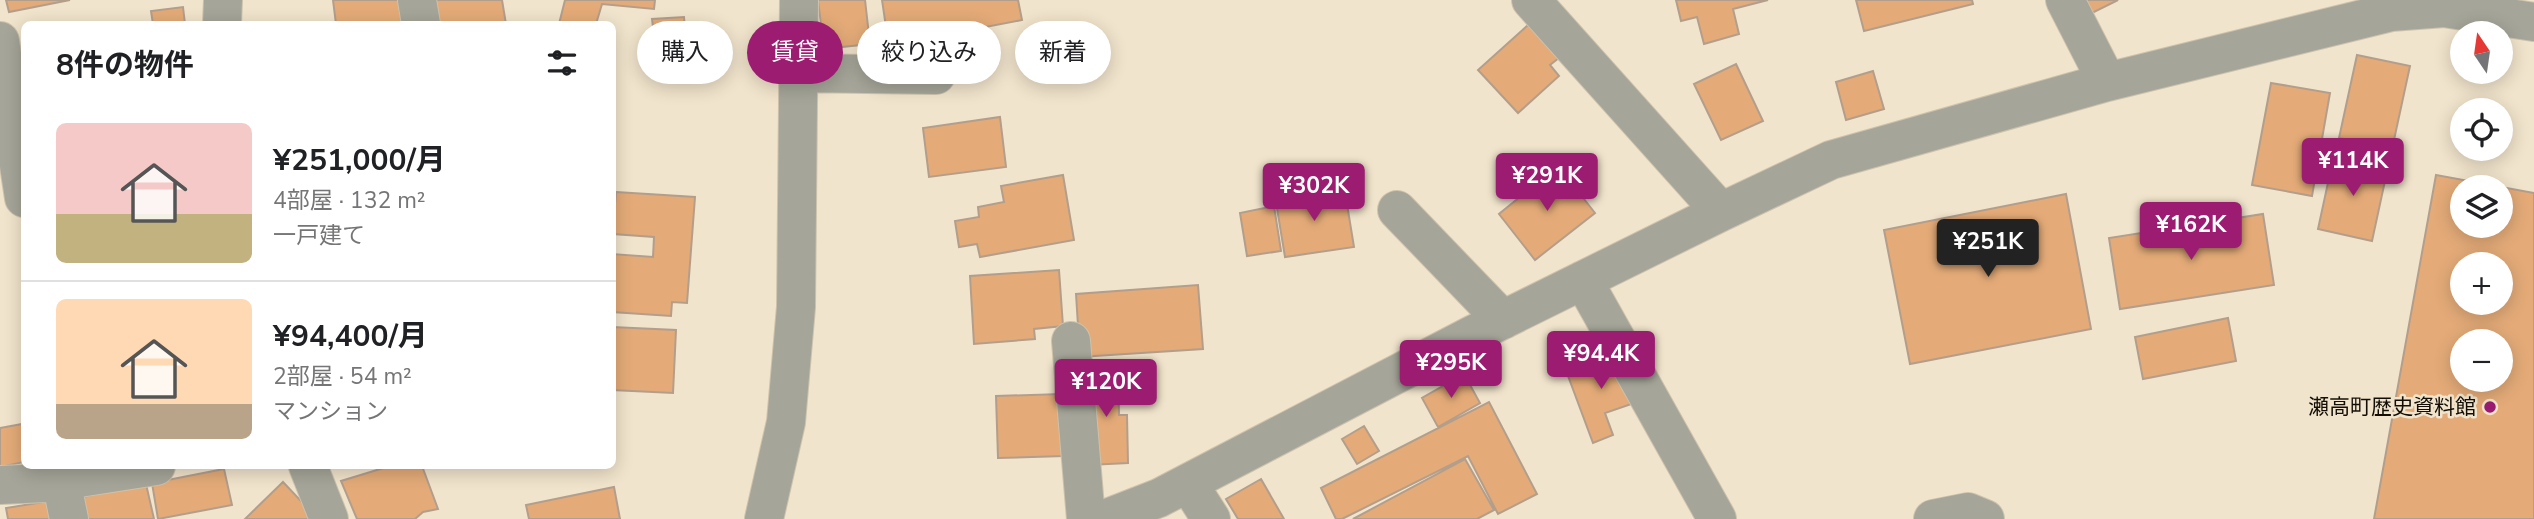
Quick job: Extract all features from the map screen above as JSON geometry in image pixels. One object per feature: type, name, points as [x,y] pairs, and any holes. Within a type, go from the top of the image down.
[{"type":"street","points":[[222,21],[223,0]]},
{"type":"street","points":[[417,0],[420,21]]},
{"type":"street","points":[[799,0],[799,21]]},
{"type":"street","points":[[1531,0],[1721,212]]},
{"type":"street","points":[[2065,0],[2107,82]]},
{"type":"street","points":[[1105,519],[1159,498],[1503,320],[1831,160],[2107,82],[2423,5],[2534,22]]},
{"type":"street","points":[[0,41],[21,178]]},
{"type":"street","points":[[765,519],[786,422],[796,307],[799,84]]},
{"type":"street","points":[[1397,210],[1503,320]]},
{"type":"street","points":[[1583,280],[1717,519]]},
{"type":"street","points":[[1071,341],[1086,519]]},
{"type":"street","points":[[0,485],[51,476],[124,469]]},
{"type":"street","points":[[310,469],[329,519]]},
{"type":"street","points":[[51,476],[69,519]]},
{"type":"street","points":[[1188,482],[1210,519]]},
{"type":"street","points":[[1933,519],[1968,512],[1985,519]]},
{"type":"building","points":[[6,0],[70,0],[9,12]]},
{"type":"building","points":[[333,0],[409,0],[412,21],[336,21]]},
{"type":"building","points":[[430,0],[502,0],[506,21],[434,21]]},
{"type":"building","points":[[565,0],[655,0],[654,9],[602,4],[597,21],[560,21]]},
{"type":"building","points":[[818,0],[865,0],[867,21],[857,21],[857,45],[843,47],[843,21],[821,21]]},
{"type":"building","points":[[882,0],[1018,0],[1022,20],[1001,24],[1001,21],[885,21]]},
{"type":"building","points":[[1676,0],[1768,0],[1733,9],[1739,34],[1704,44],[1697,17],[1681,21]]},
{"type":"building","points":[[1856,0],[1972,0],[1973,4],[1864,31]]},
{"type":"building","points":[[2075,0],[2118,0],[2084,17]]},
{"type":"building","points":[[183,7],[185,21],[153,21],[151,11]]},
{"type":"building","points":[[684,17],[684,21],[652,21]]},
{"type":"building","points":[[1528,25],[1559,58],[1550,65],[1559,76],[1518,113],[1478,70]]},
{"type":"building","points":[[2357,55],[2410,66],[2392,149],[2339,138]]},
{"type":"building","points":[[1736,64],[1763,121],[1721,140],[1694,84]]},
{"type":"building","points":[[1873,71],[1884,109],[1846,120],[1836,82]]},
{"type":"building","points":[[2271,83],[2330,93],[2312,196],[2252,185]]},
{"type":"building","points":[[1000,117],[1006,167],[929,177],[923,128]]},
{"type":"building","points":[[2334,155],[2388,167],[2372,241],[2318,229]]},
{"type":"building","points":[[1558,166],[1595,213],[1535,260],[1499,214]]},
{"type":"building","points":[[1063,175],[1074,240],[980,257],[977,244],[959,247],[955,221],[979,217],[978,207],[1004,202],[1001,186]]},
{"type":"building","points":[[2436,175],[2450,178],[2450,238],[2513,238],[2513,189],[2534,193],[2534,519],[2374,519]]},
{"type":"building","points":[[616,192],[695,197],[687,303],[672,302],[671,316],[616,312],[616,254],[653,257],[654,237],[616,234]]},
{"type":"building","points":[[1303,192],[1305,198],[1345,192],[1354,247],[1285,257],[1275,196]]},
{"type":"building","points":[[2066,194],[2091,329],[1910,364],[1884,230]]},
{"type":"building","points":[[1274,206],[1281,251],[1247,256],[1240,213]]},
{"type":"building","points":[[2263,214],[2274,285],[2120,309],[2109,238]]},
{"type":"building","points":[[1059,270],[1063,326],[1034,329],[1035,339],[974,344],[970,276]]},
{"type":"building","points":[[1198,285],[1203,349],[1080,357],[1076,294]]},
{"type":"building","points":[[2228,318],[2236,361],[2143,379],[2135,337]]},
{"type":"building","points":[[616,327],[676,330],[673,393],[616,390]]},
{"type":"building","points":[[1624,350],[1634,403],[1605,413],[1613,435],[1593,443],[1564,365],[1578,360],[1580,366]]},
{"type":"building","points":[[1118,368],[1119,415],[1127,415],[1128,463],[1089,465],[1086,369]]},
{"type":"building","points":[[1464,374],[1480,403],[1438,427],[1422,398]]},
{"type":"building","points":[[1061,394],[1064,456],[998,458],[996,396]]},
{"type":"building","points":[[1489,402],[1537,494],[1498,514],[1468,456],[1342,519],[1336,519],[1321,488]]},
{"type":"building","points":[[21,424],[21,463],[0,467],[0,428]]},
{"type":"building","points":[[1364,426],[1379,451],[1357,464],[1342,439]]},
{"type":"building","points":[[1465,459],[1494,510],[1477,519],[1353,519]]},
{"type":"building","points":[[224,469],[232,505],[158,519],[152,483]]},
{"type":"building","points":[[380,469],[423,469],[438,509],[423,512],[415,519],[357,519],[341,481]]},
{"type":"building","points":[[1261,479],[1284,519],[1238,519],[1226,499]]},
{"type":"building","points":[[283,482],[318,519],[245,519]]},
{"type":"building","points":[[146,484],[154,519],[88,519],[83,497]]},
{"type":"building","points":[[614,487],[620,519],[529,519],[526,505]]},
{"type":"building","points":[[50,501],[54,519],[8,519],[6,508]]},
{"type":"place","name":"瀬高町歴史資料館","points":[[2490,407]]}]
